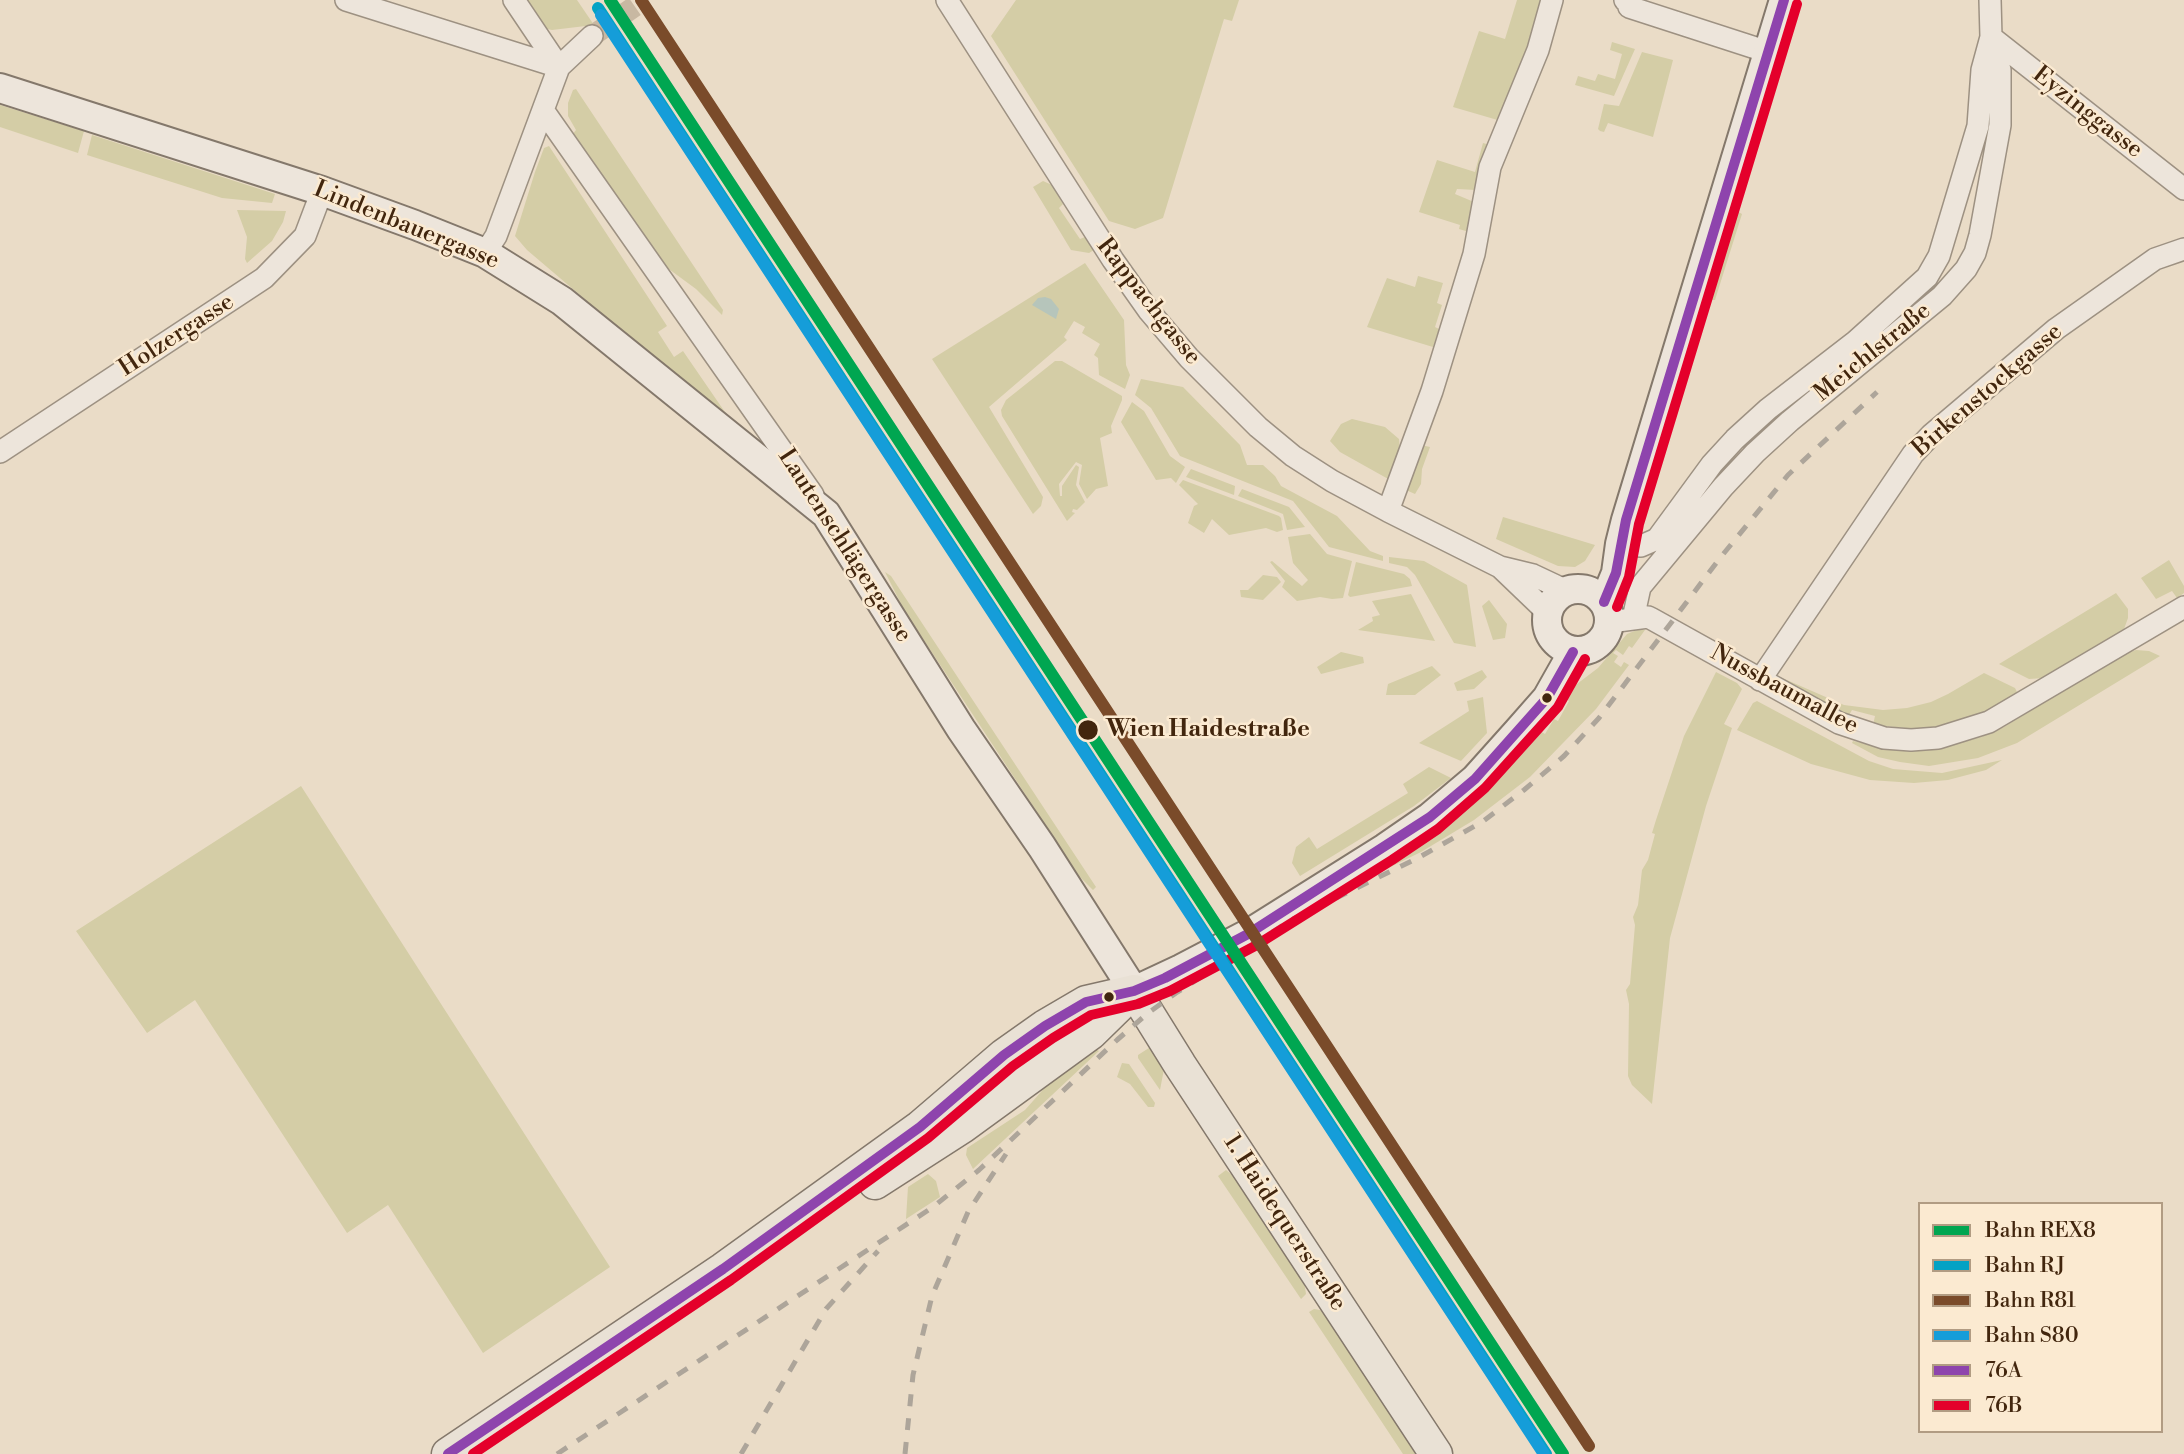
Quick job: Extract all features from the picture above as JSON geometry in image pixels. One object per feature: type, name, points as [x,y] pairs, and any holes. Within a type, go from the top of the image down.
[{"type":"main road","points":[[1600,605],[1558,596],[1548,613],[1549,633],[1564,646],[1583,652],[1602,642],[1608,633],[1600,605],[1603,564],[1620,544],[1784,0]]},
{"type":"main road","name":"Lindenbauergasse","points":[[0,88],[322,191],[485,253],[562,301],[827,514]]},
{"type":"main road","name":"Lautenschlägergasse","points":[[827,514],[961,729],[1042,847],[1134,990]]},
{"type":"main road","points":[[448,1454],[723,1269],[920,1127],[1004,1055],[1045,1026],[1086,1002],[1134,990],[1248,934],[1385,848],[1453,798],[1518,731],[1547,698],[1564,646]]},
{"type":"main road","name":"1. Haidequerstraße","points":[[1134,990],[1180,1065],[1436,1454]]},
{"type":"street","points":[[346,0],[559,67]]},
{"type":"street","points":[[514,0],[559,67]]},
{"type":"street","name":"Rappachgasse","points":[[947,0],[1112,260],[1149,311],[1189,358],[1258,427],[1293,456],[1388,511],[1500,567],[1533,575],[1600,605]]},
{"type":"street","points":[[1388,511],[1426,407],[1474,254],[1490,167],[1538,50],[1552,0]]},
{"type":"street","points":[[1625,0],[1630,2],[1629,7],[1768,52]]},
{"type":"street","name":"Meichlstraße","points":[[1600,605],[1640,587],[1747,461],[1790,421],[1942,296],[1966,268],[1975,253],[1980,235],[2000,125],[2000,70],[1991,37],[1990,0]]},
{"type":"street","points":[[485,253],[496,236],[559,67],[593,36]]},
{"type":"street","name":"Meichlstraße","points":[[1620,544],[1641,546],[1653,542],[1712,464],[1735,439],[1768,409],[1856,341],[1927,277],[1939,256],[1974,143],[1981,110],[1982,70],[1991,37]]},
{"type":"street","name":"Eyzinggasse","points":[[1991,37],[2184,189]]},
{"type":"street","name":"Lautenschlägergasse","points":[[543,110],[827,514]]},
{"type":"street","name":"Holzergasse","points":[[0,452],[264,278],[305,236],[322,191]]},
{"type":"street","name":"Birkenstockgasse","points":[[1760,680],[1913,454],[1931,435],[2056,330],[2155,258],[2184,249]]},
{"type":"street","name":"Rappachgasse","points":[[1500,567],[1548,613]]},
{"type":"street","name":"Nussbaumallee","points":[[1600,605],[1653,619],[1816,712],[1858,731],[1884,738],[1911,740],[1938,738],[1962,732],[2013,710],[2184,607]]},
{"type":"shaded area","points":[[526,0],[577,0],[594,25],[552,30],[543,28]]},
{"type":"shaded area","points":[[1016,0],[1239,0],[1232,21],[1224,19],[1163,218],[1135,229],[1109,221],[991,36]]},
{"type":"shaded area","points":[[1517,0],[1545,0],[1533,41],[1501,121],[1453,107],[1479,31],[1505,39]]},
{"type":"shaded area","points":[[1612,42],[1635,49],[1614,96],[1575,85],[1578,76],[1595,81],[1598,74],[1615,79],[1622,54],[1610,50]]},
{"type":"shaded area","points":[[1642,52],[1673,60],[1653,137],[1608,123],[1604,132],[1600,131],[1598,129],[1604,104],[1619,106]]},
{"type":"shaded area","points":[[576,89],[723,310],[722,315],[696,289],[662,264],[572,135],[576,130],[568,116],[568,103],[573,90]]},
{"type":"shaded area","points":[[0,105],[84,131],[78,153],[0,127]]},
{"type":"shaded area","points":[[92,135],[275,194],[272,203],[222,198],[87,155]]},
{"type":"shaded area","points":[[1483,143],[1490,145],[1476,190],[1457,189],[1455,194],[1474,202],[1469,232],[1459,229],[1460,225],[1419,212],[1437,160],[1475,172]]},
{"type":"shaded area","points":[[549,146],[667,326],[658,332],[674,357],[683,351],[729,418],[614,324],[527,250],[515,236],[544,148]]},
{"type":"shaded area","points":[[1043,181],[1052,185],[1063,204],[1059,208],[1080,239],[1085,237],[1094,250],[1089,253],[1071,250],[1033,187]]},
{"type":"shaded area","points":[[237,210],[286,211],[272,241],[247,263],[247,237]]},
{"type":"shaded area","points":[[1737,211],[1742,214],[1715,300],[1710,300]]},
{"type":"shaded area","points":[[1085,263],[1124,320],[1126,365],[1130,375],[1125,389],[1099,375],[1098,358],[1094,355],[1100,344],[1082,333],[1085,327],[1074,321],[1064,337],[1067,340],[989,407],[1043,497],[1041,506],[1033,514],[932,359]]},
{"type":"shaded area","points":[[1418,276],[1443,283],[1437,303],[1442,305],[1435,327],[1439,329],[1433,347],[1367,327],[1387,278],[1415,287]]},
{"type":"shaded area","points":[[1038,298],[1051,299],[1059,309],[1056,319],[1032,305]]},
{"type":"shaded area","points":[[1055,361],[1062,361],[1122,396],[1111,426],[1112,433],[1100,438],[1108,486],[1096,489],[1087,499],[1079,484],[1082,465],[1076,462],[1059,484],[1060,496],[1062,486],[1076,465],[1079,467],[1076,485],[1085,502],[1077,510],[1073,509],[1072,512],[1075,513],[1067,521],[1002,416],[1001,410],[1006,400]]},
{"type":"shaded area","points":[[1141,379],[1183,387],[1240,445],[1247,465],[1263,465],[1281,486],[1337,516],[1370,551],[1383,556],[1383,561],[1329,547],[1293,501],[1180,456],[1151,408],[1135,395]]},
{"type":"shaded area","points":[[1132,402],[1144,411],[1170,456],[1185,467],[1176,483],[1171,478],[1156,480],[1121,422]]},
{"type":"shaded area","points":[[1352,419],[1385,427],[1399,439],[1400,451],[1390,480],[1340,452],[1330,441],[1341,424]]},
{"type":"shaded area","points":[[1421,445],[1430,447],[1422,469],[1421,484],[1415,494],[1406,490]]},
{"type":"shaded area","points":[[1191,469],[1235,486],[1234,495],[1186,477]]},
{"type":"shaded area","points":[[1183,480],[1279,516],[1283,530],[1277,532],[1266,528],[1229,535],[1212,519],[1204,533],[1188,523],[1194,506],[1198,504],[1179,485]]},
{"type":"shaded area","points":[[1242,489],[1289,507],[1305,527],[1287,530],[1283,514],[1238,496]]},
{"type":"shaded area","points":[[1503,517],[1595,545],[1585,561],[1575,567],[1558,566],[1496,539]]},
{"type":"shaded area","points":[[1310,534],[1327,554],[1352,561],[1343,598],[1320,597],[1297,601],[1282,587],[1285,581],[1270,562],[1302,586],[1308,580],[1293,563],[1288,537]]},
{"type":"shaded area","points":[[1389,557],[1424,561],[1467,585],[1476,647],[1454,643],[1415,575],[1407,567],[1389,563]]},
{"type":"shaded area","points":[[2169,560],[2184,586],[2184,593],[2177,598],[2172,591],[2156,599],[2141,578]]},
{"type":"shaded area","points":[[1356,562],[1404,574],[1410,579],[1412,586],[1350,597],[1348,595]]},
{"type":"shaded area","points":[[885,572],[891,576],[1096,887],[1093,890],[1079,876],[904,610]]},
{"type":"shaded area","points":[[1263,575],[1277,577],[1281,582],[1263,600],[1241,597],[1240,590],[1248,590]]},
{"type":"shaded area","points":[[2116,593],[2128,609],[2124,629],[2044,678],[2029,679],[1999,664]]},
{"type":"shaded area","points":[[1411,594],[1435,641],[1358,630],[1373,621],[1372,617],[1380,615],[1372,601]]},
{"type":"shaded area","points":[[1489,600],[1507,624],[1505,638],[1493,640],[1482,606]]},
{"type":"shaded area","points":[[1645,630],[1632,648],[1629,646],[1623,655],[1616,650],[1613,653],[1618,656],[1614,662],[1621,667],[1624,662],[1629,665],[1596,709],[1530,777],[1474,820],[1421,852],[1374,875],[1369,874],[1535,728],[1545,734],[1554,719],[1558,721],[1569,701],[1565,698],[1573,687],[1598,668],[1627,634]]},
{"type":"shaded area","points":[[2136,650],[2149,651],[2160,656],[2017,743],[1978,758],[1929,766],[1878,757],[1852,743],[1853,741],[1887,749],[1919,750],[1949,746],[1981,737],[2004,727],[2122,655]]},
{"type":"shaded area","points":[[1341,652],[1363,657],[1364,663],[1321,674],[1317,667]]},
{"type":"shaded area","points":[[1432,666],[1441,675],[1415,695],[1386,695],[1388,684]]},
{"type":"shaded area","points":[[1482,670],[1487,677],[1474,689],[1457,691],[1454,683]]},
{"type":"shaded area","points":[[1716,672],[1737,683],[1742,689],[1724,724],[1732,728],[1706,806],[1670,938],[1652,1104],[1632,1085],[1628,1076],[1629,1004],[1626,990],[1630,984],[1635,925],[1633,917],[1638,905],[1642,870],[1648,860],[1655,834],[1652,833],[1684,736]]},
{"type":"shaded area","points":[[1984,673],[2015,688],[2015,696],[1975,717],[1947,726],[1917,729],[1873,725],[1875,716],[1852,710],[1848,717],[1778,679],[1780,677],[1844,705],[1883,710],[1931,702]]},
{"type":"shaded area","points":[[1483,697],[1487,733],[1461,761],[1419,743],[1469,711],[1467,701]]},
{"type":"shaded area","points":[[1757,701],[1869,761],[1893,769],[1942,773],[2002,760],[1986,770],[1948,780],[1914,783],[1870,780],[1811,764],[1737,730],[1753,703]]},
{"type":"shaded area","points":[[1429,767],[1451,778],[1414,806],[1300,876],[1292,863],[1296,847],[1309,837],[1317,849],[1408,793],[1403,784]]},
{"type":"shaded area","points":[[301,786],[610,1267],[483,1353],[388,1205],[347,1233],[195,1000],[147,1033],[76,931]]},
{"type":"shaded area","points":[[1152,1046],[1164,1069],[1160,1090],[1138,1058],[1138,1055]]},
{"type":"shaded area","points":[[1096,1049],[1099,1051],[973,1169],[966,1155],[967,1148],[1025,1110],[1048,1084]]},
{"type":"shaded area","points":[[1122,1063],[1129,1064],[1155,1103],[1154,1107],[1148,1107],[1130,1084],[1117,1077]]},
{"type":"shaded area","points":[[1226,1170],[1236,1178],[1304,1281],[1306,1294],[1301,1299],[1218,1176]]},
{"type":"shaded area","points":[[928,1174],[936,1181],[940,1197],[906,1219],[908,1187]]},
{"type":"shaded area","points":[[1314,1309],[1327,1315],[1418,1454],[1403,1454],[1309,1312]]},
{"type":"tunnel","points":[[592,36],[644,0]]},
{"type":"railway","points":[[557,1454],[933,1207],[979,1170],[1117,1040],[1176,993],[1293,919],[1416,859],[1482,822],[1524,790],[1564,756],[1599,718],[1720,558],[1788,475],[1877,392]]},
{"type":"railway","points":[[905,1454],[913,1375],[932,1296],[968,1212],[1006,1154]]},
{"type":"railway","points":[[741,1454],[826,1309],[878,1251]]},
{"type":"rail line","name":"REX8","points":[[610,0],[1563,1454]]},
{"type":"rail line","name":"R81","points":[[641,0],[1589,1446]]},
{"type":"rail line","name":"RJ","points":[[598,8],[1546,1454]]},
{"type":"rail line","name":"S80","points":[[601,15],[1544,1454]]},
{"type":"transit line","name":"76A","points":[[1604,602],[1616,573],[1626,520],[1784,0]]},
{"type":"transit line","name":"76B","points":[[1617,607],[1629,577],[1639,524],[1797,4]]},
{"type":"transit line","name":"76A","points":[[448,1454],[723,1269],[920,1127],[1004,1055],[1045,1026],[1086,1002],[1134,991],[1165,978],[1248,934],[1430,817],[1475,779],[1547,698],[1573,652]]},
{"type":"transit line","name":"76B","points":[[473,1454],[731,1280],[928,1138],[1013,1066],[1053,1038],[1091,1015],[1138,1004],[1170,991],[1255,946],[1438,829],[1485,788],[1558,707],[1585,659]]},
{"type":"place","name":"Wien Haidestraße","points":[[1088,730]]}]
